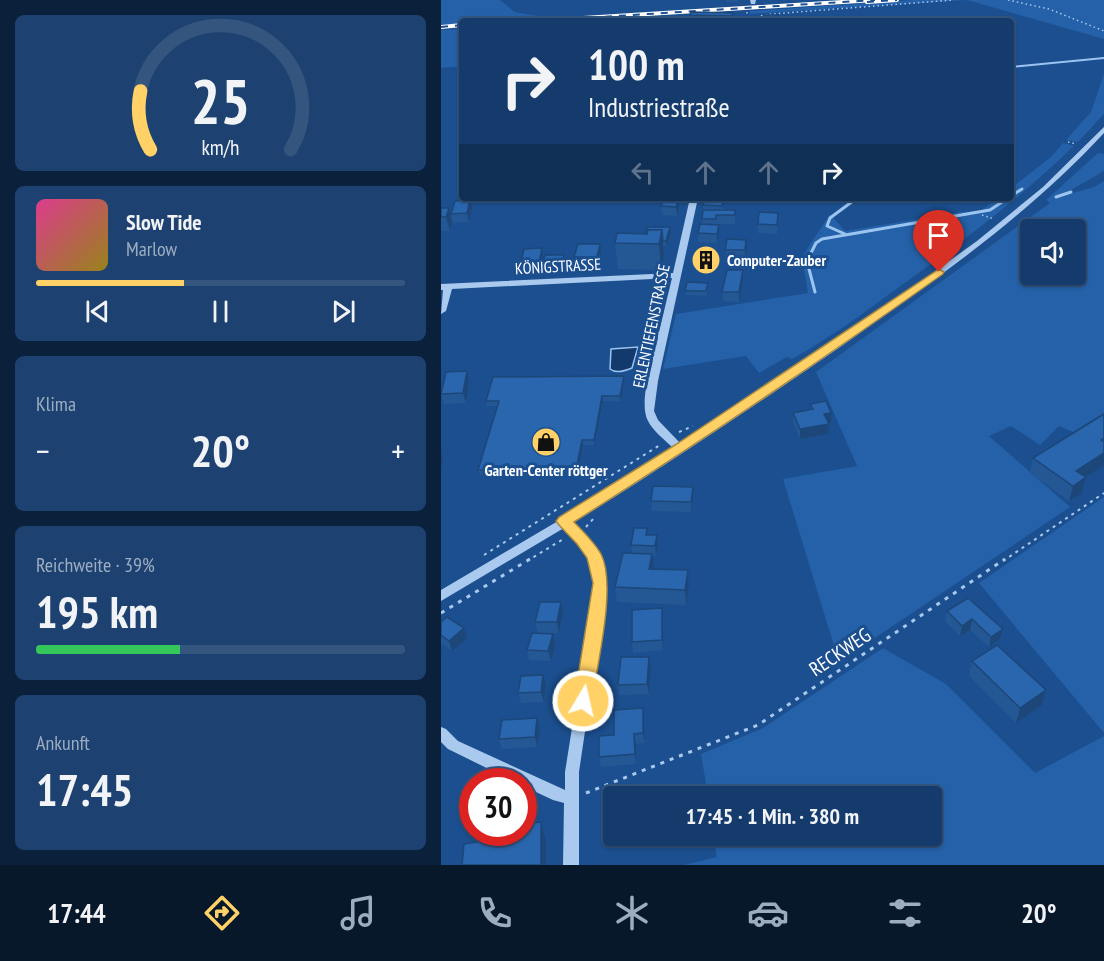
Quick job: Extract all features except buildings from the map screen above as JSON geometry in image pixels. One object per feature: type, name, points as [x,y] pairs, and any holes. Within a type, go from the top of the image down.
[{"type":"street","points":[[441,596],[680,449],[807,365],[969,250],[1055,179],[1104,129]]},
{"type":"street","name":"ERLENTIEFENSTRASSE","points":[[680,449],[653,421],[649,411],[663,335],[693,201]]},
{"type":"street","name":"KÖNIGSTRASSE","points":[[444,286],[677,275]]},
{"type":"street","points":[[441,311],[444,286]]},
{"type":"street","points":[[648,335],[663,335]]},
{"type":"street","points":[[564,521],[575,531],[594,557],[601,583],[572,772],[571,865]]},
{"type":"street","points":[[441,733],[453,745],[558,795],[572,798]]},
{"type":"path","points":[[757,18],[772,14],[953,0]]},
{"type":"path","points":[[1008,0],[1049,9],[1104,31]]},
{"type":"path","points":[[747,12],[747,18]]},
{"type":"path","points":[[1072,152],[1079,145]]},
{"type":"path","points":[[985,226],[994,219]]},
{"type":"path","points":[[478,559],[683,429],[696,426]]},
{"type":"path","name":"RECKWEG","points":[[572,798],[758,725],[1104,493]]},
{"type":"path","points":[[441,613],[575,531]]},
{"type":"shaded area","points":[[441,0],[500,0],[515,12],[549,18],[459,18],[459,24],[441,25]]},
{"type":"shaded area","points":[[912,0],[967,0],[750,14],[750,11]]},
{"type":"shaded area","points":[[967,0],[1104,0],[1104,39]]},
{"type":"shaded area","points":[[459,29],[459,66],[441,68],[441,30]]},
{"type":"shaded area","points":[[1104,74],[1104,114],[1078,142],[1066,140],[1091,112]]},
{"type":"shaded area","points":[[1063,143],[1074,146],[1014,199],[1014,186],[1051,157]]},
{"type":"shaded area","points":[[1098,153],[1104,154],[1104,171],[1071,190],[1069,194],[1094,187],[1104,181],[1104,419],[1099,416],[1073,432],[1059,426],[1040,445],[1011,426],[989,436],[1070,507],[839,662],[783,479],[857,466],[816,372],[1020,225],[1020,285],[1086,285],[1086,219],[1028,219],[1050,203],[1046,200]]},
{"type":"shaded area","points":[[994,201],[1012,201],[860,316],[792,359],[787,357],[759,373],[746,356],[663,369],[676,314],[808,293],[802,257],[830,214],[845,231],[961,212],[981,211]]},
{"type":"shaded area","points":[[638,347],[632,368],[618,372],[610,369],[611,349]]},
{"type":"shaded area","points":[[1104,497],[1104,733],[979,583]]},
{"type":"shaded area","points":[[883,648],[946,684],[1035,773],[1104,736],[1104,865],[684,865],[717,857],[715,846],[942,846],[942,786],[706,786],[701,754],[763,728]]},
{"type":"waterway","points":[[1014,67],[1104,58]]},
{"type":"waterway","points":[[1014,194],[1022,189]]},
{"type":"waterway","points":[[1056,197],[1071,192]]},
{"type":"waterway","points":[[845,234],[827,226],[830,218],[853,201]]},
{"type":"waterway","points":[[815,292],[809,269],[812,262],[810,255],[816,243],[822,239],[990,210],[1004,201]]},
{"type":"railway","points":[[584,18],[875,0]]},
{"type":"railway","points":[[867,2],[897,0]]},
{"type":"railway","points":[[441,27],[459,25]]},
{"type":"place","name":"Computer-Zauber","points":[[706,260]]},
{"type":"place","name":"Garten-Center röttger","points":[[546,442]]},
{"type":"route","points":[[583,701],[601,583],[594,557],[583,540],[564,521],[680,449],[807,365],[939,272]]}]
